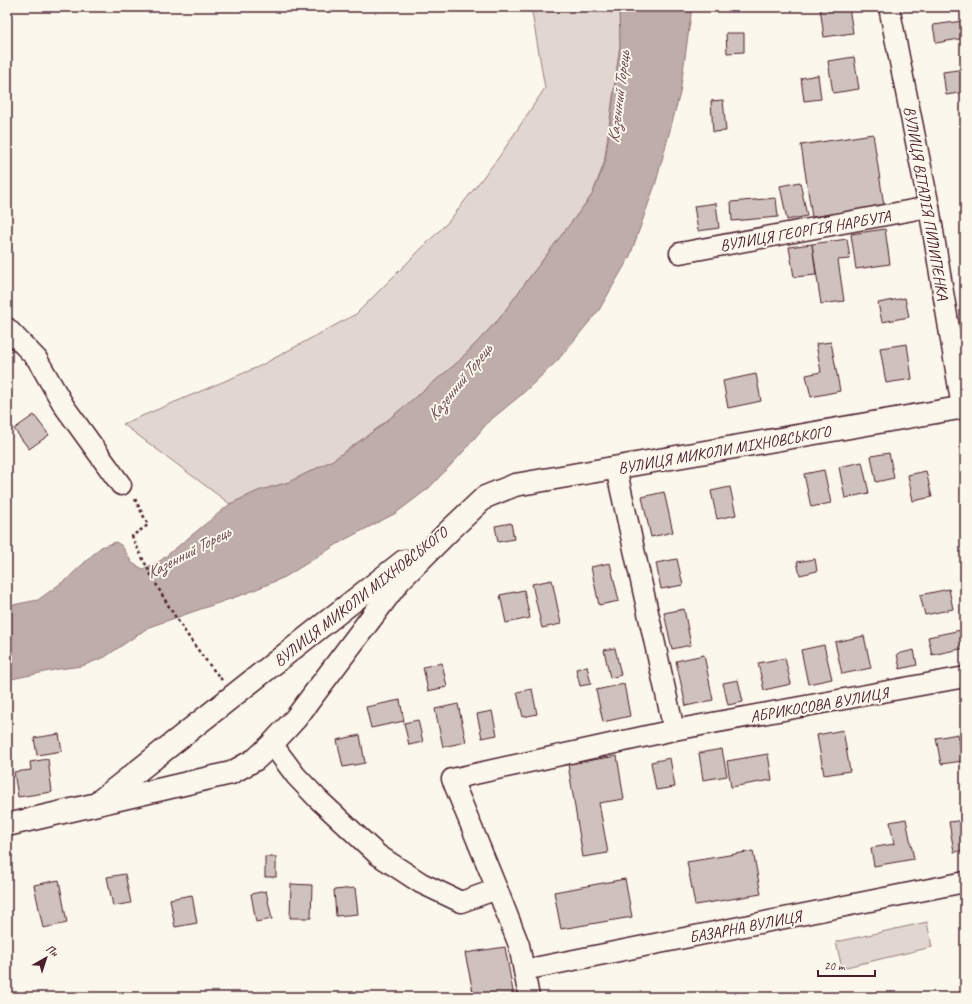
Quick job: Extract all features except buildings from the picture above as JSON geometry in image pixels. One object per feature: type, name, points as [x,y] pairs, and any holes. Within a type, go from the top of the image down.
[{"type":"street","name":"ВУЛИЦЯ ВІТАЛІЯ ПИЛИПЕНКА","points":[[889,7],[929,207],[964,413]]},
{"type":"street","name":"ВУЛИЦЯ ГЕОРГІЯ НАРБУТА","points":[[680,253],[929,207]]},
{"type":"street","points":[[7,328],[37,359],[64,406],[121,485]]},
{"type":"street","name":"ВУЛИЦЯ МИКОЛИ МІХНОВСЬКОГО","points":[[96,804],[485,497],[515,485],[964,413]]},
{"type":"street","points":[[616,468],[674,730]]},
{"type":"street","name":"ВУЛИЦЯ МИКОЛИ МІХНОВСЬКОГО","points":[[7,824],[231,773],[256,759],[296,718],[399,581],[485,497]]},
{"type":"street","name":"АБРИКОСОВА ВУЛИЦЯ","points":[[497,889],[452,779],[674,730],[965,677]]},
{"type":"street","points":[[272,744],[296,776],[345,825],[378,855],[421,883],[461,902],[497,889],[520,945],[529,997]]},
{"type":"street","name":"БАЗАРНА ВУЛИЦЯ","points":[[524,970],[965,882]]},
{"type":"path","points":[[121,485],[131,492],[148,525],[132,536],[145,562],[179,624],[215,672],[235,694]]},
{"type":"shaded area","points":[[531,7],[619,7],[620,45],[604,163],[592,195],[499,319],[458,362],[378,428],[333,460],[289,482],[258,491],[230,504],[123,424],[258,367],[356,314],[449,221],[499,157],[545,88]]},
{"type":"shaded area","points":[[927,922],[932,947],[842,968],[836,942]]},
{"type":"water","name":"Казенний Торець","points":[[619,7],[692,7],[680,93],[656,182],[630,256],[599,310],[557,361],[521,395],[488,422],[464,451],[429,488],[396,513],[344,540],[285,577],[247,593],[149,627],[105,657],[82,666],[59,669],[7,680],[7,606],[38,600],[68,578],[101,547],[116,542],[122,546],[132,563],[143,569],[160,561],[230,504],[258,491],[289,482],[333,460],[378,428],[458,362],[499,319],[592,195],[605,163],[620,45]]}]
